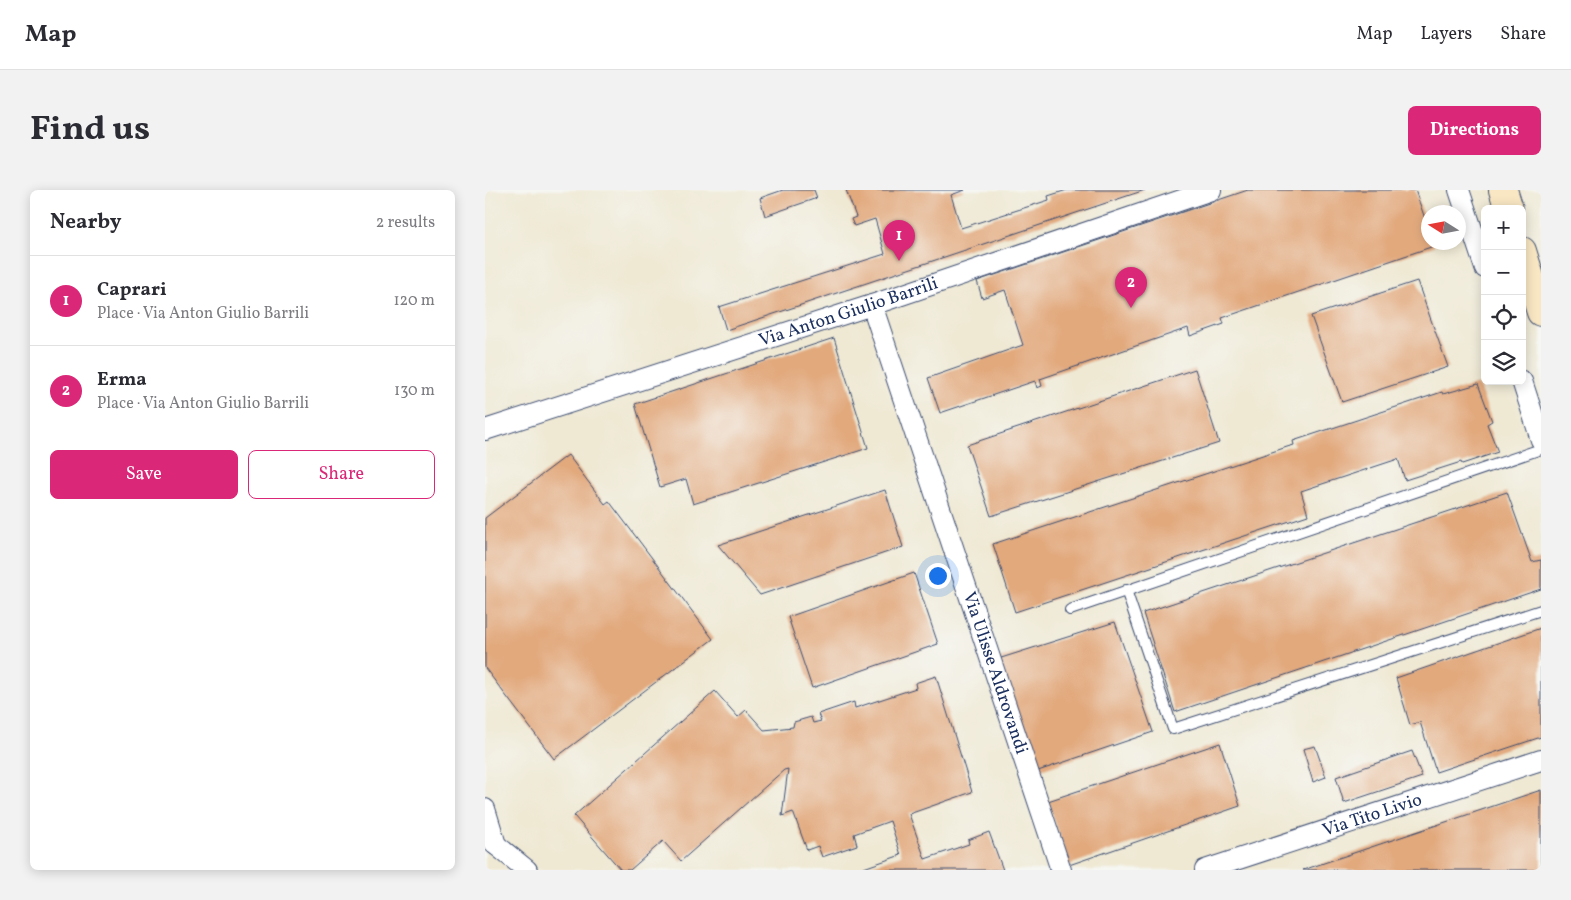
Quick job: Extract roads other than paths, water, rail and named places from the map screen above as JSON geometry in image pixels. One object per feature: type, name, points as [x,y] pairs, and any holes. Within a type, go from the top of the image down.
[{"type":"main road","points":[[1503,190],[1508,205]]},
{"type":"main road","points":[[1526,271],[1534,311]]},
{"type":"street","name":"Via Anton Giulio Barrili","points":[[485,430],[872,304],[1211,190]]},
{"type":"street","points":[[1459,190],[1481,256]]},
{"type":"street","name":"Via Ulisse Aldrovandi","points":[[872,304],[1061,870]]},
{"type":"street","points":[[1523,385],[1541,440]]},
{"type":"street","name":"Via Tito Livio","points":[[1205,870],[1541,760]]},
{"type":"street","points":[[485,809],[490,841],[527,870]]},
{"type":"lane","points":[[1070,610],[1541,449]]},
{"type":"lane","points":[[1127,590],[1173,729],[1541,610]]},
{"type":"place","name":"Caprari","points":[[899,261]]},
{"type":"place","name":"Erma","points":[[1131,308]]}]
